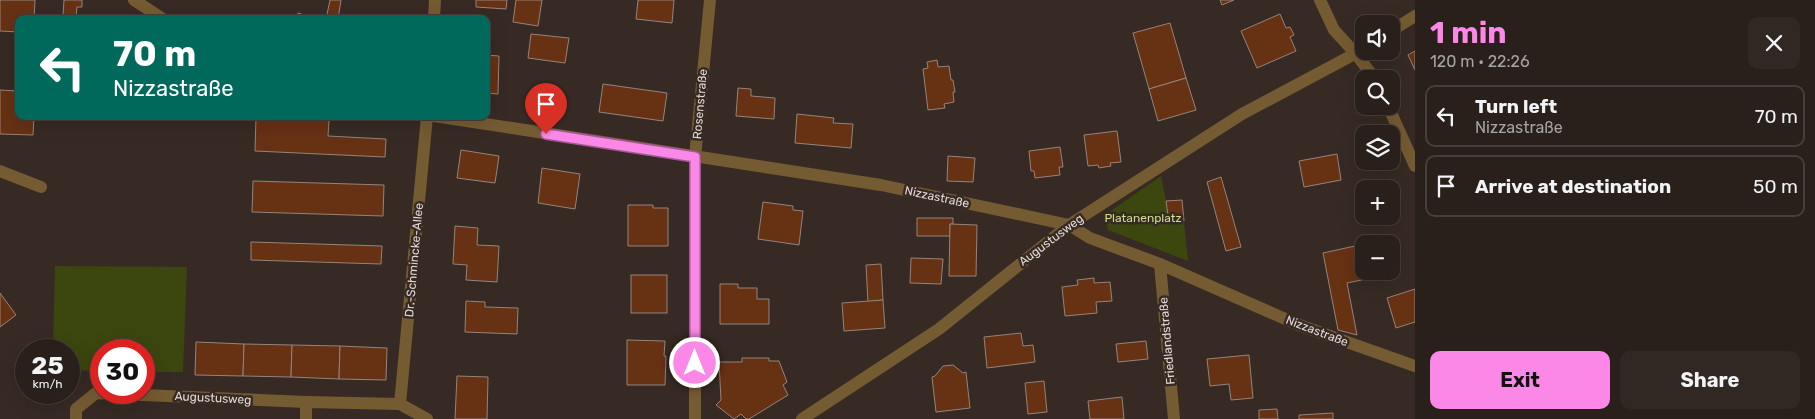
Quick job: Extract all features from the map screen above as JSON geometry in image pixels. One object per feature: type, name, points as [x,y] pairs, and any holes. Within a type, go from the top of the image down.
[{"type":"street","points":[[434,15],[435,0]]},
{"type":"street","name":"Rosenstraße","points":[[695,419],[695,157],[710,0]]},
{"type":"street","points":[[1320,0],[1334,30],[1355,47]]},
{"type":"street","points":[[138,1],[158,15]]},
{"type":"street","points":[[1400,25],[1415,16]]},
{"type":"street","name":"Augustusweg","points":[[802,419],[939,329],[1069,225],[1242,114],[1355,54]]},
{"type":"street","points":[[1392,115],[1415,166]]},
{"type":"street","name":"Dr.-Schmincke-Allee","points":[[400,404],[428,120]]},
{"type":"street","name":"Nizzastraße","points":[[459,120],[881,185],[1069,225],[1090,238],[1160,264],[1299,325],[1415,366]]},
{"type":"street","points":[[0,171],[42,187]]},
{"type":"street","name":"Friedlandstraße","points":[[1160,264],[1174,419]]},
{"type":"street","name":"Augustusweg","points":[[76,419],[76,409],[96,393],[400,404],[427,419]]},
{"type":"street","points":[[306,402],[306,419]]},
{"type":"green space","name":"Platanenplatz","points":[[1161,176],[1169,223],[1184,221],[1188,261],[1108,230],[1105,215]]},
{"type":"green space","points":[[55,266],[187,267],[183,372],[155,372],[155,339],[90,339],[90,371],[80,370],[80,339],[53,339]]},
{"type":"building","points":[[0,0],[35,0],[34,15],[15,15],[15,32],[0,31]]},
{"type":"building","points":[[64,0],[82,0],[82,7],[77,7],[76,15],[63,15]]},
{"type":"building","points":[[330,0],[341,0],[339,15],[327,15]]},
{"type":"building","points":[[476,0],[507,0],[506,9],[476,7]]},
{"type":"building","points":[[516,0],[542,0],[538,26],[513,22]]},
{"type":"building","points":[[638,0],[674,0],[672,23],[636,19]]},
{"type":"building","points":[[1220,0],[1234,0],[1222,5]]},
{"type":"building","points":[[1280,14],[1286,28],[1290,27],[1294,35],[1290,37],[1296,51],[1257,68],[1241,31]]},
{"type":"building","points":[[1170,23],[1186,78],[1149,89],[1133,33]]},
{"type":"building","points":[[531,34],[569,38],[565,63],[528,58]]},
{"type":"building","points":[[1415,51],[1415,70],[1408,55]]},
{"type":"building","points":[[490,55],[499,56],[498,94],[490,93]]},
{"type":"building","points":[[937,60],[938,67],[949,66],[955,92],[953,92],[954,102],[944,104],[945,108],[928,110],[923,69],[928,68],[927,62]]},
{"type":"building","points":[[1186,78],[1196,110],[1158,121],[1149,89]]},
{"type":"building","points":[[603,84],[667,93],[663,121],[599,112]]},
{"type":"building","points":[[738,88],[751,89],[751,96],[775,98],[774,119],[736,116]]},
{"type":"building","points":[[0,90],[15,91],[15,120],[34,120],[33,135],[0,134]]},
{"type":"building","points":[[797,114],[834,118],[833,123],[853,124],[851,148],[795,143]]},
{"type":"building","points":[[256,120],[329,120],[328,136],[386,139],[385,157],[255,151]]},
{"type":"building","points":[[1117,131],[1121,162],[1110,163],[1111,166],[1099,168],[1098,165],[1088,166],[1084,135]]},
{"type":"building","points":[[1060,147],[1063,167],[1059,167],[1060,175],[1035,178],[1034,171],[1031,171],[1029,151]]},
{"type":"building","points":[[461,150],[499,156],[495,183],[457,178]]},
{"type":"building","points":[[1337,154],[1341,180],[1304,187],[1299,161]]},
{"type":"building","points":[[948,156],[975,158],[973,182],[947,181]]},
{"type":"building","points":[[542,168],[580,174],[575,209],[538,203]]},
{"type":"building","points":[[1221,177],[1241,247],[1226,251],[1207,182]]},
{"type":"building","points":[[253,181],[384,185],[383,216],[252,212]]},
{"type":"building","points":[[1182,200],[1184,221],[1169,223],[1166,201]]},
{"type":"building","points":[[763,202],[793,206],[793,210],[803,211],[799,245],[758,239]]},
{"type":"building","points":[[628,205],[653,205],[653,208],[668,208],[668,246],[628,246]]},
{"type":"building","points":[[917,218],[953,218],[953,224],[950,224],[950,236],[917,236]]},
{"type":"building","points":[[950,224],[977,225],[976,276],[949,276]]},
{"type":"building","points":[[455,226],[478,228],[477,245],[499,246],[497,282],[466,280],[467,265],[453,264]]},
{"type":"building","points":[[251,242],[382,246],[381,264],[251,260]]},
{"type":"building","points":[[1355,246],[1355,280],[1362,280],[1347,283],[1357,335],[1338,330],[1323,253]]},
{"type":"building","points":[[911,258],[943,259],[941,284],[910,283]]},
{"type":"building","points":[[881,264],[883,300],[868,302],[866,265]]},
{"type":"building","points":[[631,275],[667,275],[667,313],[631,313]]},
{"type":"building","points":[[1094,278],[1094,283],[1110,282],[1112,301],[1096,302],[1097,313],[1065,316],[1062,287],[1078,285],[1077,280]]},
{"type":"building","points":[[720,284],[738,284],[738,288],[757,288],[757,299],[769,299],[769,324],[720,324]]},
{"type":"building","points":[[1415,289],[1415,322],[1396,328],[1387,298]]},
{"type":"building","points":[[0,293],[16,315],[0,327]]},
{"type":"building","points":[[883,300],[885,328],[844,331],[842,303]]},
{"type":"building","points":[[466,301],[485,302],[485,307],[518,308],[517,334],[465,332]]},
{"type":"building","points":[[1021,333],[1023,346],[1033,345],[1035,362],[987,368],[984,337]]},
{"type":"building","points":[[627,340],[665,341],[665,385],[627,385]]},
{"type":"building","points":[[1146,341],[1148,359],[1118,362],[1116,344]]},
{"type":"building","points":[[196,342],[244,344],[243,376],[195,375]]},
{"type":"building","points":[[244,344],[292,345],[291,377],[243,376]]},
{"type":"building","points":[[292,345],[340,346],[339,379],[291,377]]},
{"type":"building","points":[[340,346],[387,348],[386,380],[339,379]]},
{"type":"building","points":[[1249,355],[1253,398],[1231,400],[1229,384],[1210,386],[1207,359]]},
{"type":"building","points":[[742,358],[769,358],[769,361],[779,361],[787,382],[783,385],[788,395],[749,419],[746,419],[741,414],[734,419],[716,405],[721,400],[719,362],[742,362]]},
{"type":"building","points":[[953,365],[963,373],[966,372],[970,408],[936,412],[932,377],[943,366]]},
{"type":"building","points":[[457,376],[488,377],[487,419],[455,419]]},
{"type":"building","points":[[1044,381],[1047,412],[1028,414],[1025,383]]},
{"type":"building","points":[[1122,397],[1124,419],[1090,419],[1088,401]]},
{"type":"building","points":[[1277,409],[1278,419],[1259,419],[1259,410]]},
{"type":"building","points":[[1333,413],[1333,419],[1299,419],[1299,415]]},
{"type":"route","points":[[546,134],[695,157],[695,363]]}]
